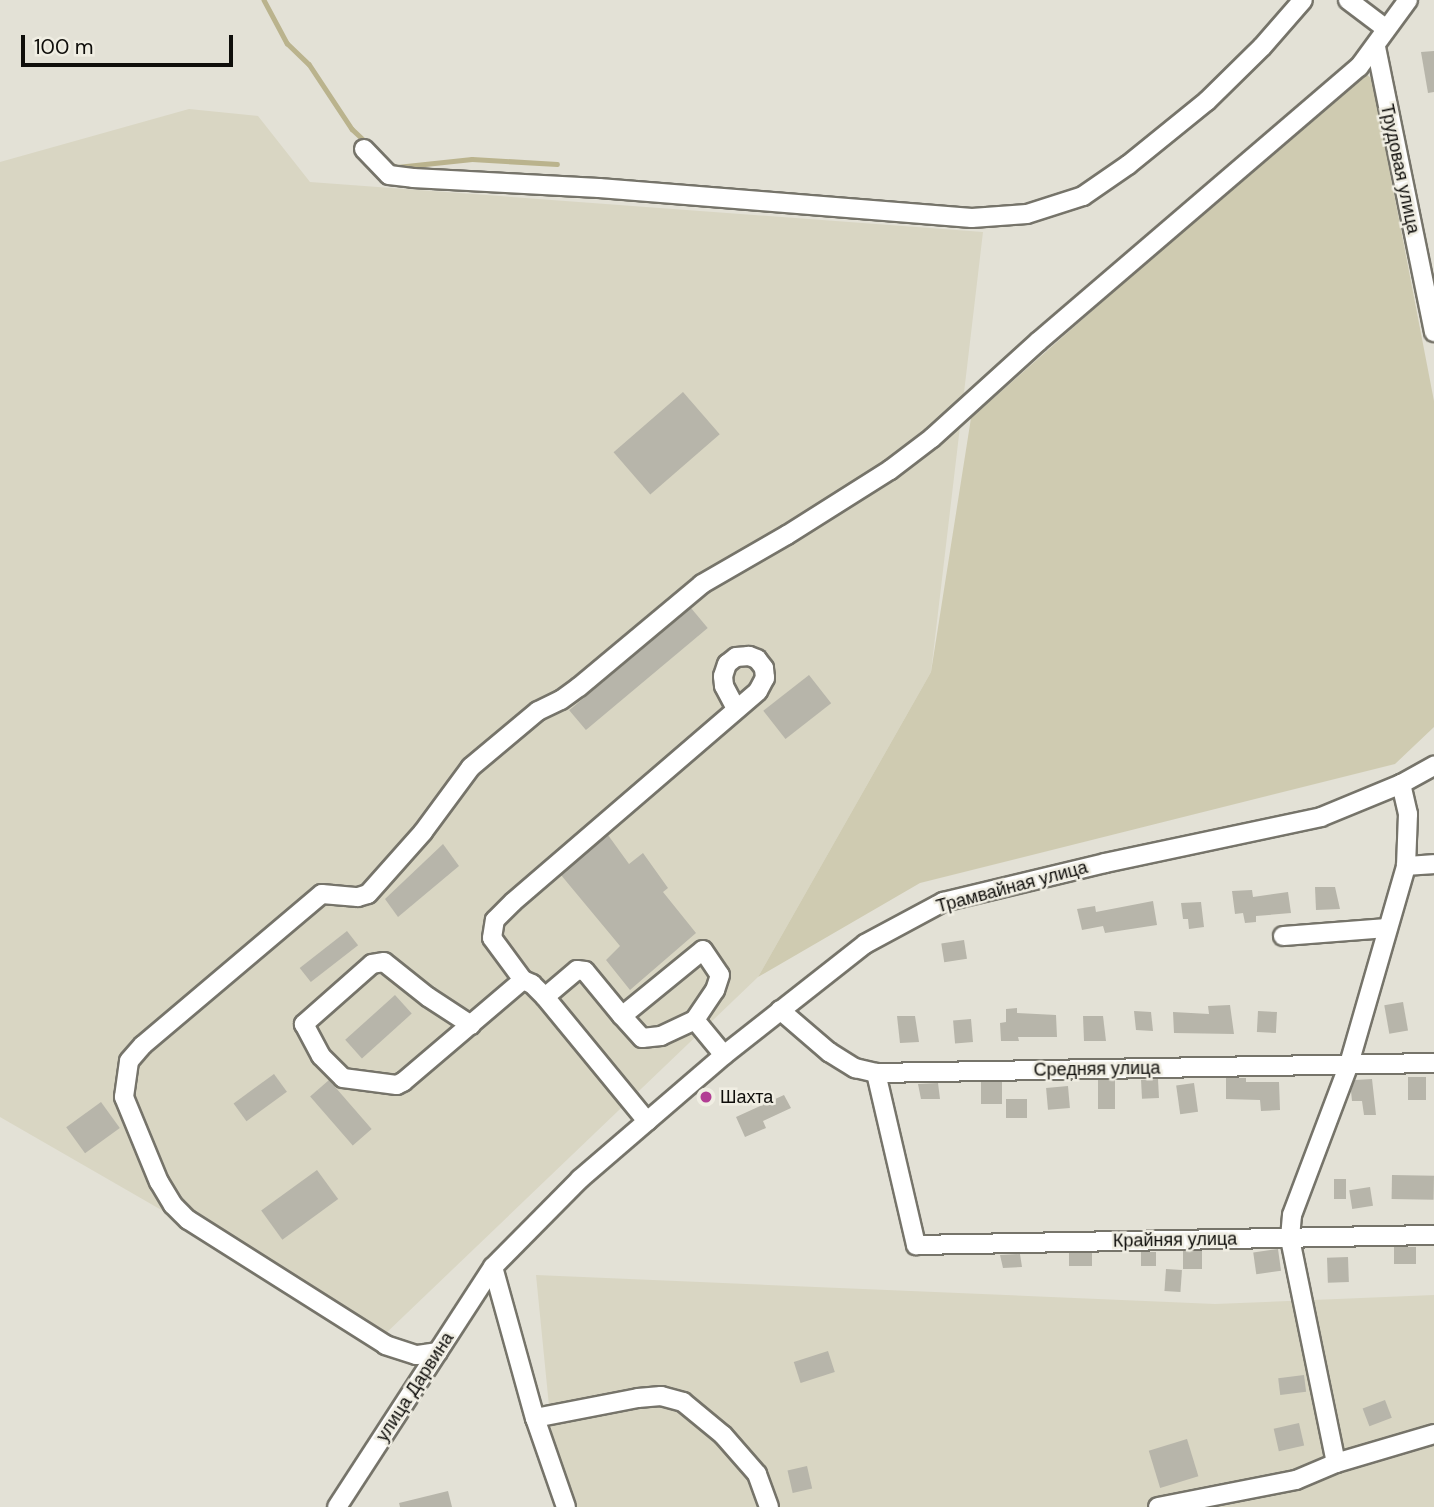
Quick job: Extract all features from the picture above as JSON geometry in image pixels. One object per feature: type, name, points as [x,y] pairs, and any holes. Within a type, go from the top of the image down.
[{"type":"street","points":[[364,149],[389,175],[413,178],[599,188],[972,218],[1016,216],[1083,196],[1128,165],[1207,101],[1262,47],[1303,0]]},
{"type":"street","points":[[1348,0],[1385,28]]},
{"type":"street","points":[[438,1352],[415,1355],[386,1345],[188,1220],[173,1205],[159,1182],[124,1097],[129,1061],[143,1045],[322,894],[349,897],[368,894],[423,832],[471,766],[538,711],[561,700],[579,687],[702,584],[799,528],[890,470],[932,438],[1039,341],[1359,67],[1408,0]]},
{"type":"street","name":"Трудовая улица","points":[[1376,47],[1434,331]]},
{"type":"street","points":[[647,1121],[545,997],[532,984],[523,980],[492,938],[495,920],[736,709]]},
{"type":"street","name":"Трамвайная улица","points":[[494,1267],[580,1179],[724,1055],[864,944],[943,902],[1067,871],[1321,817],[1401,784],[1434,766]]},
{"type":"street","points":[[1336,1463],[1290,1238],[1292,1215],[1349,1064],[1406,866],[1408,814],[1401,784]]},
{"type":"street","points":[[1406,866],[1434,864]]},
{"type":"street","points":[[1283,936],[1388,928]]},
{"type":"street","points":[[545,997],[578,970],[585,971],[622,1016],[642,1038],[661,1036],[695,1020],[715,990],[720,975],[703,950],[622,1016]]},
{"type":"street","points":[[471,1025],[428,997],[384,962],[372,964],[304,1024],[321,1056],[343,1078],[397,1085],[471,1025],[523,980]]},
{"type":"street","name":"Средняя улица","points":[[780,1010],[829,1052],[855,1068],[876,1073],[1434,1063]]},
{"type":"street","points":[[695,1020],[724,1055]]},
{"type":"street","name":"Крайняя улица","points":[[876,1073],[916,1245],[1434,1235]]},
{"type":"street","points":[[494,1267],[535,1418],[566,1507]]},
{"type":"street","name":"улица Дарвина","points":[[337,1507],[494,1267]]},
{"type":"street","points":[[535,1418],[638,1398],[661,1396],[682,1402],[723,1435],[757,1474],[769,1507]]},
{"type":"street","points":[[1158,1507],[1296,1480],[1336,1463],[1434,1434]]},
{"type":"shaded area","points":[[1365,73],[1372,79],[1434,401],[1434,727],[1395,764],[920,883],[758,977],[931,672],[971,418],[1355,78]]},
{"type":"shaded area","points":[[189,109],[258,116],[310,182],[983,232],[931,672],[758,977],[382,1337],[0,1117],[0,162]]},
{"type":"shaded area","points":[[536,1275],[1215,1304],[1434,1295],[1434,1507],[559,1507]]},
{"type":"building","points":[[1434,51],[1434,92],[1428,93],[1421,52]]},
{"type":"building","points":[[683,392],[720,434],[650,495],[614,452]]},
{"type":"building","points":[[691,608],[708,628],[586,730],[569,710]]},
{"type":"building","points":[[809,675],[831,703],[785,739],[763,711]]},
{"type":"building","points":[[608,835],[629,864],[643,853],[668,888],[663,892],[696,933],[630,990],[606,960],[620,946],[561,875]]},
{"type":"building","points":[[443,844],[459,866],[398,917],[385,899]]},
{"type":"building","points":[[1315,887],[1335,887],[1340,909],[1316,910]]},
{"type":"building","points":[[1252,890],[1253,897],[1288,892],[1291,913],[1256,916],[1256,922],[1245,923],[1243,913],[1235,914],[1232,891]]},
{"type":"building","points":[[1153,901],[1157,925],[1105,933],[1103,926],[1082,930],[1077,909],[1095,906],[1096,912]]},
{"type":"building","points":[[1201,902],[1204,927],[1189,929],[1188,919],[1183,919],[1181,903]]},
{"type":"building","points":[[347,931],[358,945],[311,982],[300,968]]},
{"type":"building","points":[[964,940],[967,959],[944,962],[941,944]]},
{"type":"building","points":[[395,995],[412,1014],[362,1058],[345,1040]]},
{"type":"building","points":[[1403,1002],[1408,1031],[1389,1034],[1384,1005]]},
{"type":"building","points":[[1230,1005],[1234,1034],[1174,1033],[1173,1012],[1209,1014],[1208,1006]]},
{"type":"building","points":[[1017,1008],[1017,1013],[1056,1015],[1057,1037],[1018,1037],[1019,1041],[1001,1041],[1000,1023],[1006,1022],[1006,1009]]},
{"type":"building","points":[[1134,1011],[1151,1012],[1153,1031],[1136,1030]]},
{"type":"building","points":[[1258,1011],[1277,1012],[1276,1033],[1257,1032]]},
{"type":"building","points":[[897,1016],[915,1016],[919,1042],[900,1043]]},
{"type":"building","points":[[1083,1016],[1103,1016],[1106,1041],[1084,1041]]},
{"type":"building","points":[[971,1019],[973,1042],[955,1043],[953,1021]]},
{"type":"building","points":[[274,1074],[287,1092],[246,1121],[234,1103]]},
{"type":"building","points":[[1408,1077],[1426,1077],[1426,1100],[1408,1100]]},
{"type":"building","points":[[1226,1078],[1246,1078],[1246,1082],[1279,1082],[1280,1110],[1261,1111],[1260,1100],[1226,1099]]},
{"type":"building","points":[[1158,1079],[1159,1098],[1142,1099],[1141,1080]]},
{"type":"building","points":[[1372,1079],[1376,1115],[1364,1115],[1362,1101],[1352,1101],[1351,1091],[1355,1080]]},
{"type":"building","points":[[329,1080],[372,1129],[353,1145],[310,1096]]},
{"type":"building","points":[[1098,1080],[1115,1080],[1115,1109],[1098,1109]]},
{"type":"building","points":[[981,1082],[1002,1082],[1002,1104],[981,1104]]},
{"type":"building","points":[[938,1083],[940,1099],[921,1099],[918,1084]]},
{"type":"building","points":[[1194,1083],[1198,1112],[1180,1114],[1176,1086]]},
{"type":"building","points":[[1068,1086],[1070,1108],[1048,1110],[1046,1088]]},
{"type":"building","points":[[784,1095],[791,1108],[763,1121],[766,1128],[745,1137],[736,1117]]},
{"type":"building","points":[[1006,1099],[1027,1099],[1027,1118],[1006,1118]]},
{"type":"building","points":[[101,1102],[120,1128],[85,1153],[66,1127]]},
{"type":"building","points":[[317,1170],[338,1199],[282,1240],[261,1211]]},
{"type":"building","points":[[1392,1175],[1434,1176],[1434,1200],[1392,1199]]},
{"type":"building","points":[[1334,1179],[1346,1179],[1346,1199],[1334,1199]]},
{"type":"building","points":[[1370,1187],[1373,1206],[1352,1209],[1349,1190]]},
{"type":"building","points":[[1394,1247],[1416,1247],[1416,1264],[1394,1264]]},
{"type":"building","points":[[1278,1249],[1281,1271],[1256,1274],[1253,1252]]},
{"type":"building","points":[[1183,1251],[1202,1251],[1202,1269],[1183,1269]]},
{"type":"building","points":[[1141,1252],[1156,1252],[1156,1266],[1141,1266]]},
{"type":"building","points":[[1069,1253],[1092,1253],[1092,1266],[1069,1266]]},
{"type":"building","points":[[1020,1254],[1022,1267],[1003,1268],[1000,1255]]},
{"type":"building","points":[[1348,1257],[1349,1282],[1328,1283],[1327,1258]]},
{"type":"building","points":[[1166,1269],[1182,1270],[1180,1292],[1164,1291]]},
{"type":"building","points":[[828,1351],[835,1372],[801,1383],[794,1362]]},
{"type":"building","points":[[1304,1375],[1306,1392],[1280,1395],[1278,1378]]},
{"type":"building","points":[[1385,1400],[1392,1418],[1369,1426],[1363,1409]]},
{"type":"building","points":[[1299,1423],[1304,1445],[1279,1451],[1274,1429]]},
{"type":"building","points":[[1187,1439],[1198,1476],[1160,1488],[1149,1451]]},
{"type":"building","points":[[807,1466],[812,1488],[793,1493],[788,1470]]},
{"type":"building","points":[[448,1491],[452,1507],[400,1507],[399,1503]]},
{"type":"waterway","points":[[264,0],[287,43],[309,64],[352,129],[366,142]]},
{"type":"waterway","points":[[388,163],[397,167],[472,159],[557,164]]},
{"type":"place","name":"Шахта","points":[[706,1097]]}]
